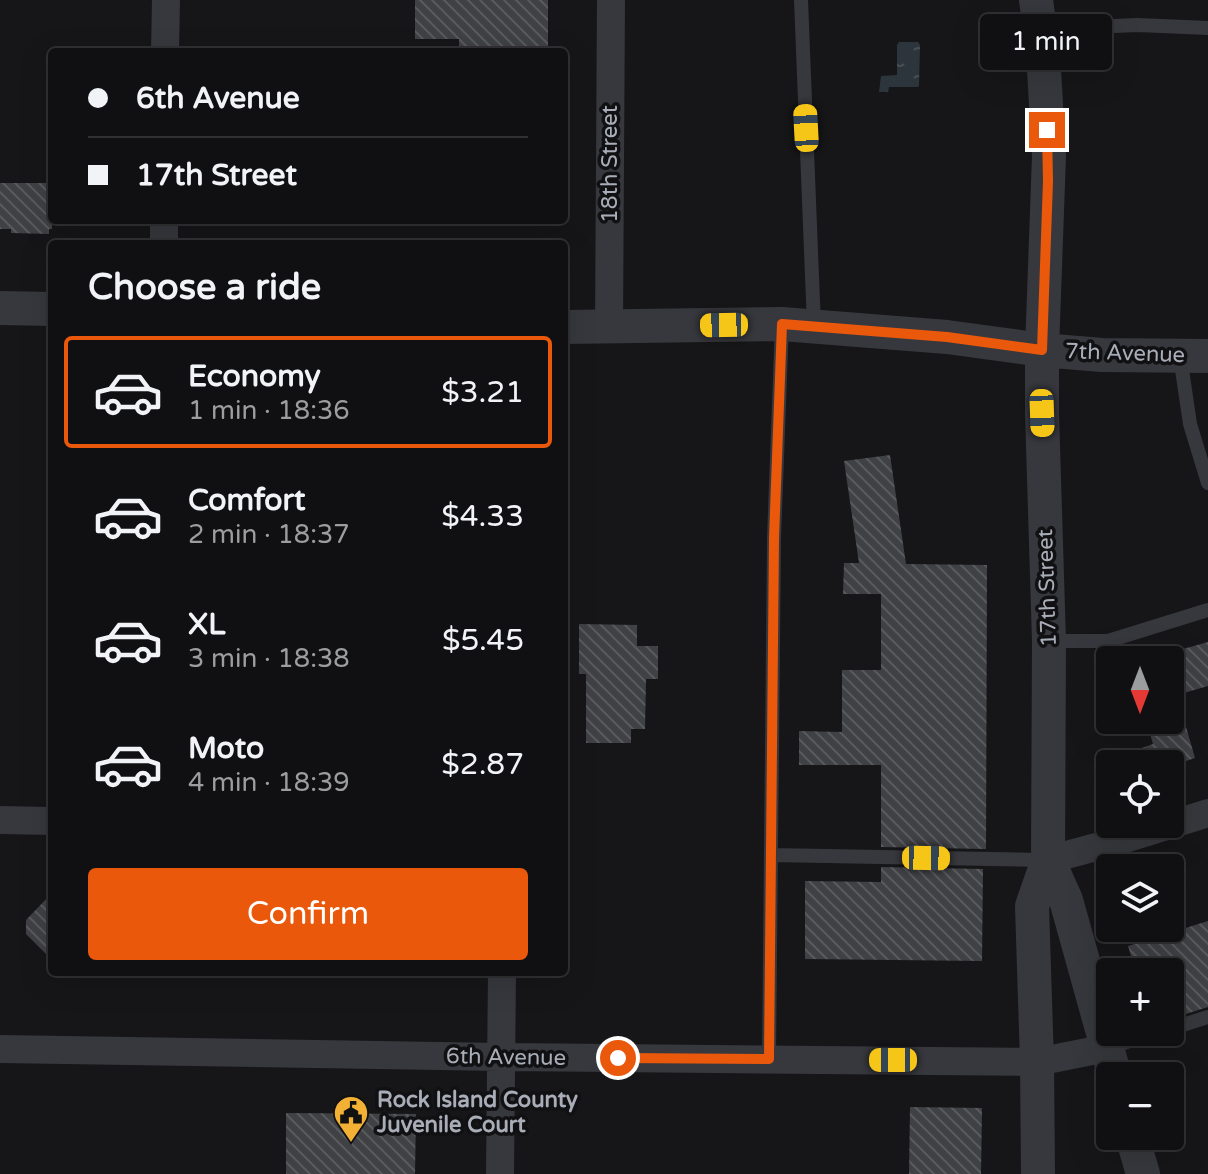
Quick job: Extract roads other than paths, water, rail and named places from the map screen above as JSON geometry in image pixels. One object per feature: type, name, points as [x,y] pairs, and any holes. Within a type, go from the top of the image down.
[{"type":"street","points":[[165,48],[166,0]]},
{"type":"street","name":"18th Street","points":[[609,327],[611,0]]},
{"type":"street","name":"17th Street","points":[[1038,14],[1049,156],[1042,350],[1049,641],[1048,860],[1032,906],[1038,1174]]},
{"type":"street","points":[[0,308],[48,309]]},
{"type":"street","name":"7th Avenue","points":[[568,327],[798,325],[947,337],[1102,355],[1194,356]]},
{"type":"street","points":[[1111,1062],[1066,900],[1048,860],[1208,813]]},
{"type":"street","points":[[0,820],[48,821]]},
{"type":"street","points":[[500,1174],[502,976]]},
{"type":"street","name":"6th Avenue","points":[[0,1049],[1096,1062]]},
{"type":"street","points":[[1136,1150],[1143,1174]]},
{"type":"lane","points":[[769,1059],[774,538],[798,325],[801,0]]},
{"type":"lane","points":[[1038,14],[1138,25],[1208,28]]},
{"type":"lane","points":[[1194,356],[1190,424],[1208,483]]},
{"type":"lane","points":[[1049,641],[1108,641],[1208,610]]},
{"type":"lane","points":[[771,855],[1048,860]]},
{"type":"lane","points":[[1184,1025],[1208,1017]]},
{"type":"lane","points":[[1111,1062],[1137,1046]]},
{"type":"water","points":[[899,42],[918,42],[920,45],[919,85],[889,87],[888,92],[879,92],[881,76],[897,75]]},
{"type":"place","name":"Rock Island County Juvenile Court","points":[[351,1144]]}]
